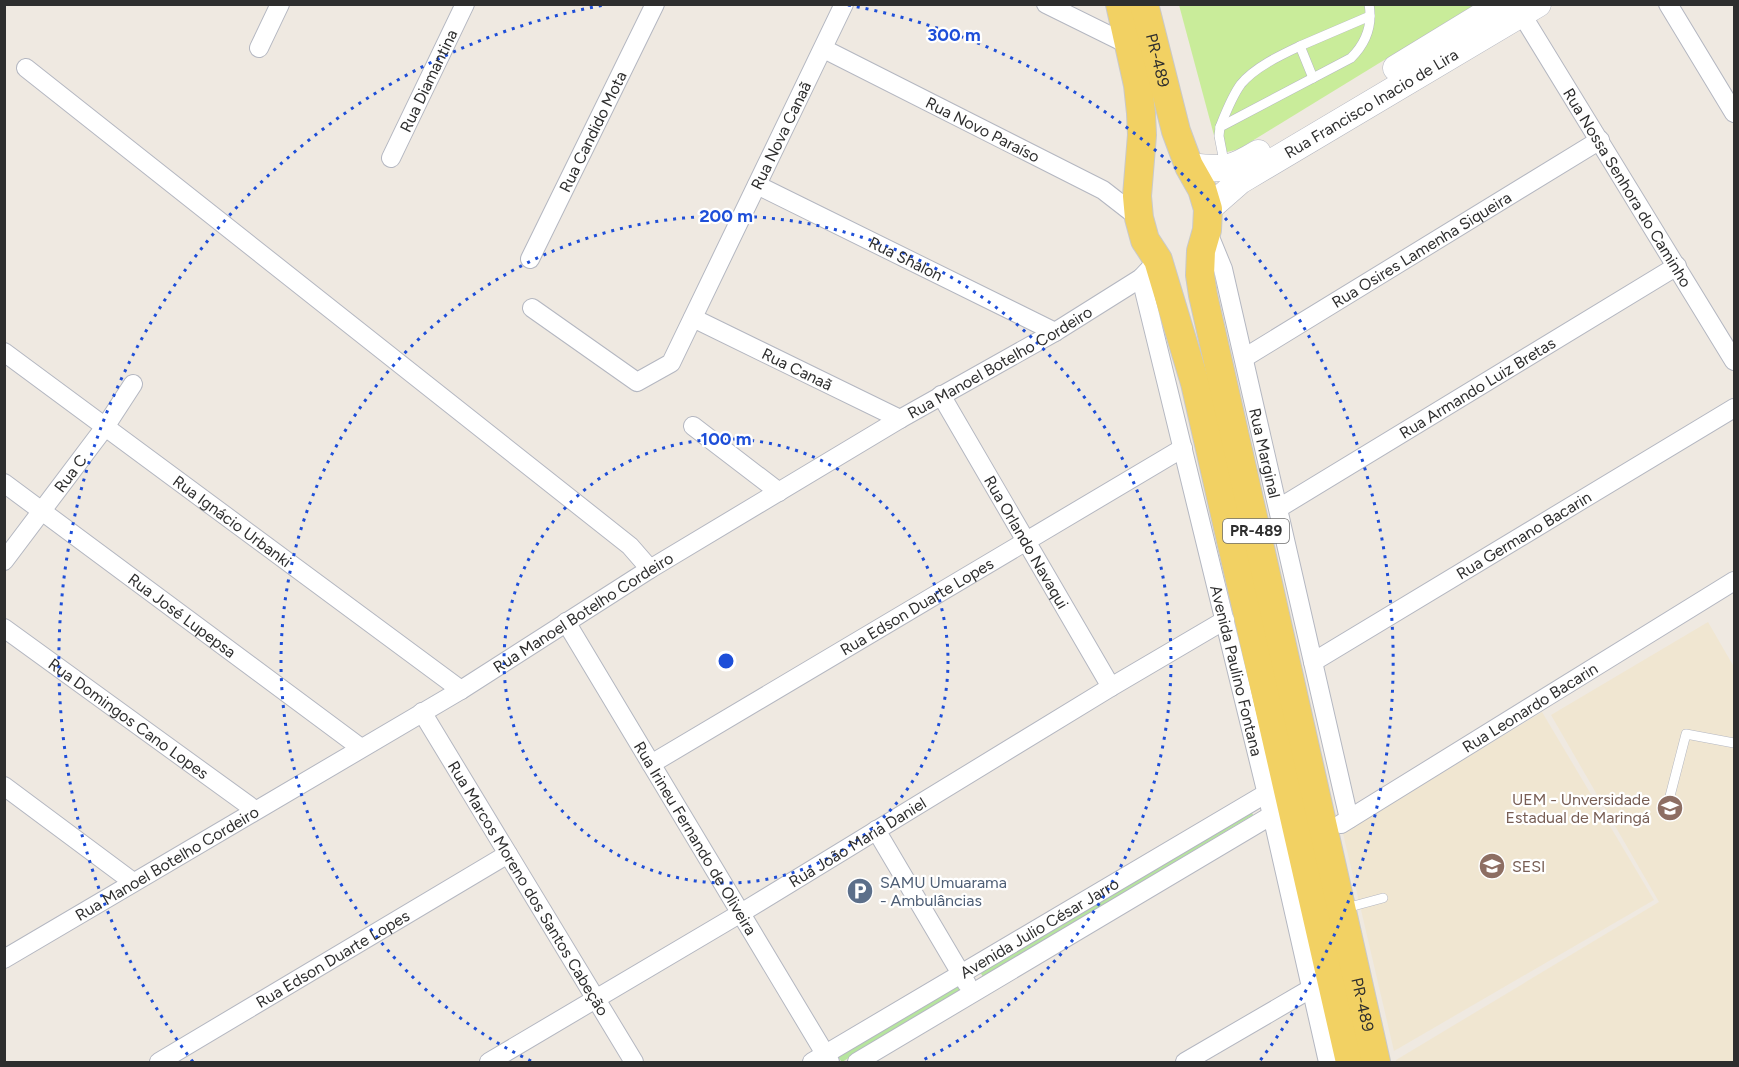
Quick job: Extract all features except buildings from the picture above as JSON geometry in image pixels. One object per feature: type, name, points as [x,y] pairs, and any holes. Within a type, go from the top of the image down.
[{"type":"main road","name":"PR-489","points":[[1120,4],[1141,113],[1140,177],[1137,196],[1139,218],[1150,269],[1195,383],[1350,1062]]},
{"type":"main road","name":"PR-489","points":[[1144,4],[1176,131],[1189,166],[1202,189],[1205,230],[1200,275],[1203,295],[1376,1062]]},
{"type":"main road","points":[[1140,177],[1155,168],[1170,164],[1189,166]]},
{"type":"main road","points":[[1150,269],[1186,259],[1205,230]]},
{"type":"street","points":[[259,48],[280,4]]},
{"type":"street","name":"Rua Diamantina","points":[[390,158],[465,4]]},
{"type":"street","name":"Rua Candido Mota","points":[[530,259],[655,4]]},
{"type":"street","name":"Rua Nova Canaã","points":[[532,309],[637,382],[672,363],[844,4]]},
{"type":"street","points":[[1046,4],[1129,45]]},
{"type":"street","points":[[1668,4],[1734,114]]},
{"type":"street","points":[[1189,166],[1226,169],[1241,163],[1519,7]]},
{"type":"street","name":"Rua Nossa Senhora do Caminho","points":[[1519,7],[1734,361]]},
{"type":"street","name":"Rua Francisco Inacio de Lira","points":[[1205,230],[1239,181],[1519,7]]},
{"type":"street","name":"Rua Novo Paraíso","points":[[824,49],[1103,190],[1139,218]]},
{"type":"street","points":[[26,68],[630,546],[650,570]]},
{"type":"street","name":"Rua Osires Lamenha Siqueira","points":[[1244,358],[1600,141]]},
{"type":"street","name":"Rua Shalon","points":[[757,185],[1055,332]]},
{"type":"street","name":"Rua Marginal","points":[[1205,230],[1217,251],[1223,269],[1349,819]]},
{"type":"street","name":"Rua Armando Luiz Bretas","points":[[1279,508],[1677,266]]},
{"type":"street","name":"Rua Manoel Botelho Cordeiro","points":[[6,957],[461,690],[650,570],[900,419],[1055,332],[1150,269]]},
{"type":"street","name":"Avenida Paulino Fontana","points":[[1150,269],[1183,448],[1267,793],[1328,1062]]},
{"type":"street","name":"Rua Canaã","points":[[693,318],[900,419]]},
{"type":"street","name":"Rua Ignácio Urbanki","points":[[4,352],[461,690]]},
{"type":"street","name":"Rua C","points":[[4,561],[105,426],[133,384]]},
{"type":"street","name":"Rua Orlando Navaqui","points":[[941,395],[1111,687]]},
{"type":"street","name":"Rua Germano Bacarin","points":[[1313,662],[1734,408]]},
{"type":"street","points":[[693,426],[779,492]]},
{"type":"street","name":"Rua Edson Duarte Lopes","points":[[651,764],[1183,448]]},
{"type":"street","name":"Rua José Lupepsa","points":[[4,483],[361,748]]},
{"type":"street","name":"Rua Leonardo Bacarin","points":[[1324,834],[1734,581]]},
{"type":"street","name":"Rua João Maria Daniel","points":[[489,1062],[741,913],[1225,620]]},
{"type":"street","name":"Rua Irineu Fernando de Oliveira","points":[[566,622],[741,913],[822,1060]]},
{"type":"street","name":"Rua Domingos Cano Lopes","points":[[4,628],[255,810]]},
{"type":"street","name":"Rua Marcos Moreno dos Santos Cabeção","points":[[422,712],[634,1062]]},
{"type":"street","points":[[4,786],[133,882]]},
{"type":"street","name":"Avenida Julio César Jarro","points":[[822,1060],[961,974],[1267,793]]},
{"type":"street","name":"Avenida Julio César Jarro","points":[[857,1062],[1272,815]]},
{"type":"street","points":[[876,830],[973,993]]},
{"type":"street","name":"Rua Edson Duarte Lopes","points":[[159,1062],[508,854]]},
{"type":"street","points":[[1185,1062],[1312,988]]},
{"type":"lane","points":[[1220,127],[1350,58],[1359,49],[1369,29],[1370,4]]},
{"type":"lane","points":[[1226,169],[1220,148],[1220,127],[1241,84],[1254,72],[1300,46],[1370,16]]},
{"type":"lane","points":[[1300,46],[1313,78]]},
{"type":"lane","points":[[1669,800],[1686,734],[1734,743]]},
{"type":"lane","points":[[1341,909],[1383,898]]},
{"type":"shaded area","name":"UEM - Unversidade Estadual de Maringá","points":[[1708,622],[1734,667],[1734,1062],[1396,1062],[1659,902],[1551,715]]},
{"type":"shaded area","name":"SESI","points":[[1542,712],[1654,900],[1394,1051],[1343,833]]},
{"type":"green space","points":[[1179,5],[1474,5],[1239,149],[1219,154]]},
{"type":"green space","points":[[1250,808],[1253,815],[983,977],[979,970]]},
{"type":"green space","points":[[960,982],[964,989],[842,1062],[836,1055]]},
{"type":"place","name":"UEM - Unversidade Estadual de Maringá","points":[[1670,808]]},
{"type":"place","name":"SESI","points":[[1492,866]]},
{"type":"place","name":"SAMU Umuarama - Ambulâncias","points":[[860,891]]}]
